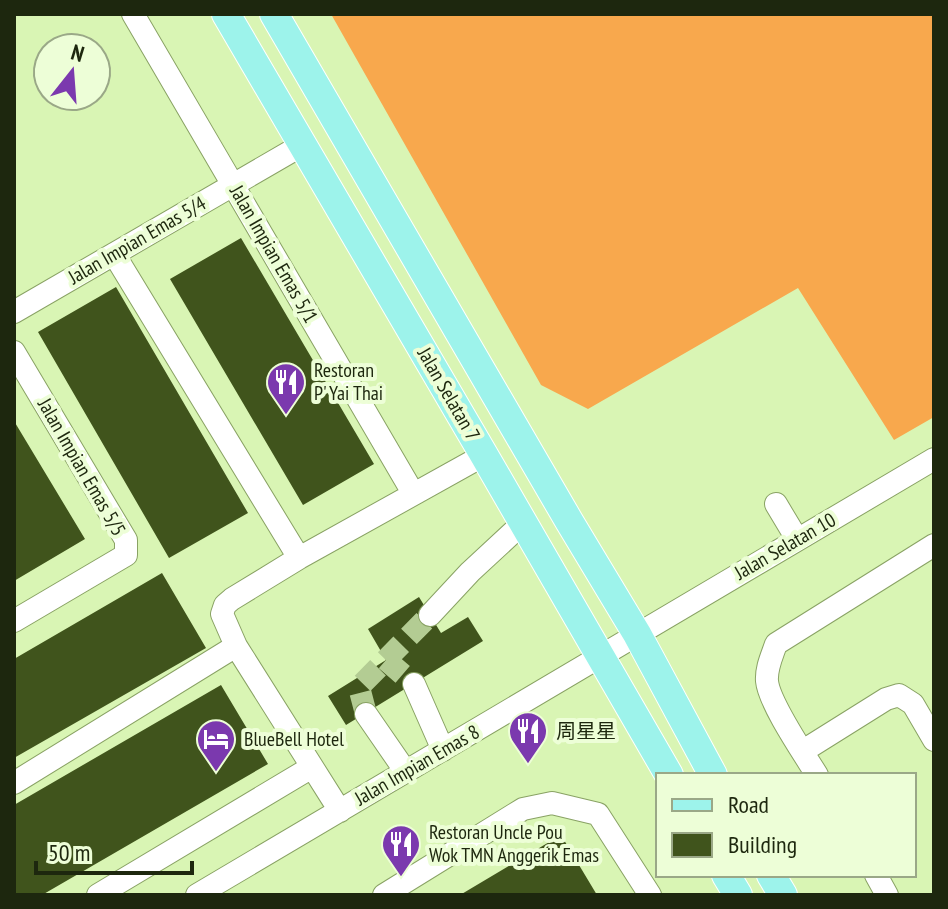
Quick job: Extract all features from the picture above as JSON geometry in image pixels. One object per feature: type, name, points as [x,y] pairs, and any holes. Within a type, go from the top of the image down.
[{"type":"main road","name":"Jalan Selatan 7","points":[[226,14],[668,773]]},
{"type":"main road","name":"Jalan Selatan 7","points":[[274,14],[637,634],[712,773]]},
{"type":"main road","points":[[727,877],[738,895]]},
{"type":"main road","points":[[772,877],[783,895]]},
{"type":"street","name":"Jalan Impian Emas 5/1","points":[[133,14],[413,493]]},
{"type":"street","name":"Jalan Impian Emas 5/4","points":[[14,312],[302,145]]},
{"type":"street","points":[[114,254],[299,558]]},
{"type":"street","name":"Jalan Impian Emas 5/5","points":[[14,352],[126,540],[126,555],[14,621]]},
{"type":"street","points":[[340,811],[236,646],[222,614],[225,605],[299,558],[484,455]]},
{"type":"street","name":"Jalan Selatan 10","points":[[637,634],[934,459]]},
{"type":"street","points":[[776,504],[797,539]]},
{"type":"street","points":[[430,615],[524,522]]},
{"type":"street","points":[[816,773],[769,694],[767,677],[776,644],[934,545]]},
{"type":"street","name":"Jalan Impian Emas 8","points":[[211,892],[340,811],[637,634]]},
{"type":"street","points":[[14,783],[236,646]]},
{"type":"street","points":[[414,684],[443,750]]},
{"type":"street","points":[[803,751],[886,699],[899,695],[913,704],[934,740]]},
{"type":"street","points":[[366,714],[406,772]]},
{"type":"street","points":[[98,895],[312,767]]},
{"type":"street","points":[[384,895],[523,809],[552,803],[598,814],[643,893]]},
{"type":"street","points":[[877,877],[887,895]]},
{"type":"shaded area","points":[[331,14],[934,14],[934,417],[894,440],[798,288],[588,409],[541,385]]},
{"type":"building","points":[[241,238],[374,464],[303,505],[170,279]]},
{"type":"building","points":[[116,287],[248,513],[169,558],[38,332]]},
{"type":"building","points":[[14,421],[85,539],[14,581]]},
{"type":"building","points":[[162,573],[206,648],[14,758],[14,659]]},
{"type":"building","points":[[419,597],[441,633],[468,617],[483,641],[346,725],[328,696],[386,660],[368,629]]},
{"type":"building","points":[[221,685],[268,764],[42,895],[14,895],[14,805]]},
{"type":"building","points":[[561,835],[597,895],[460,895]]},
{"type":"tunnel","points":[[366,714],[359,687],[430,615]]},
{"type":"tunnel","points":[[386,660],[414,684]]},
{"type":"place","name":"Restoran P' Yai Thai","points":[[286,416]]},
{"type":"place","name":"周星星","points":[[528,765]]},
{"type":"place","name":"BlueBell Hotel","points":[[216,773]]},
{"type":"place","name":"Restoran Uncle Pou Wok TMN Anggerik Emas","points":[[401,878]]}]
